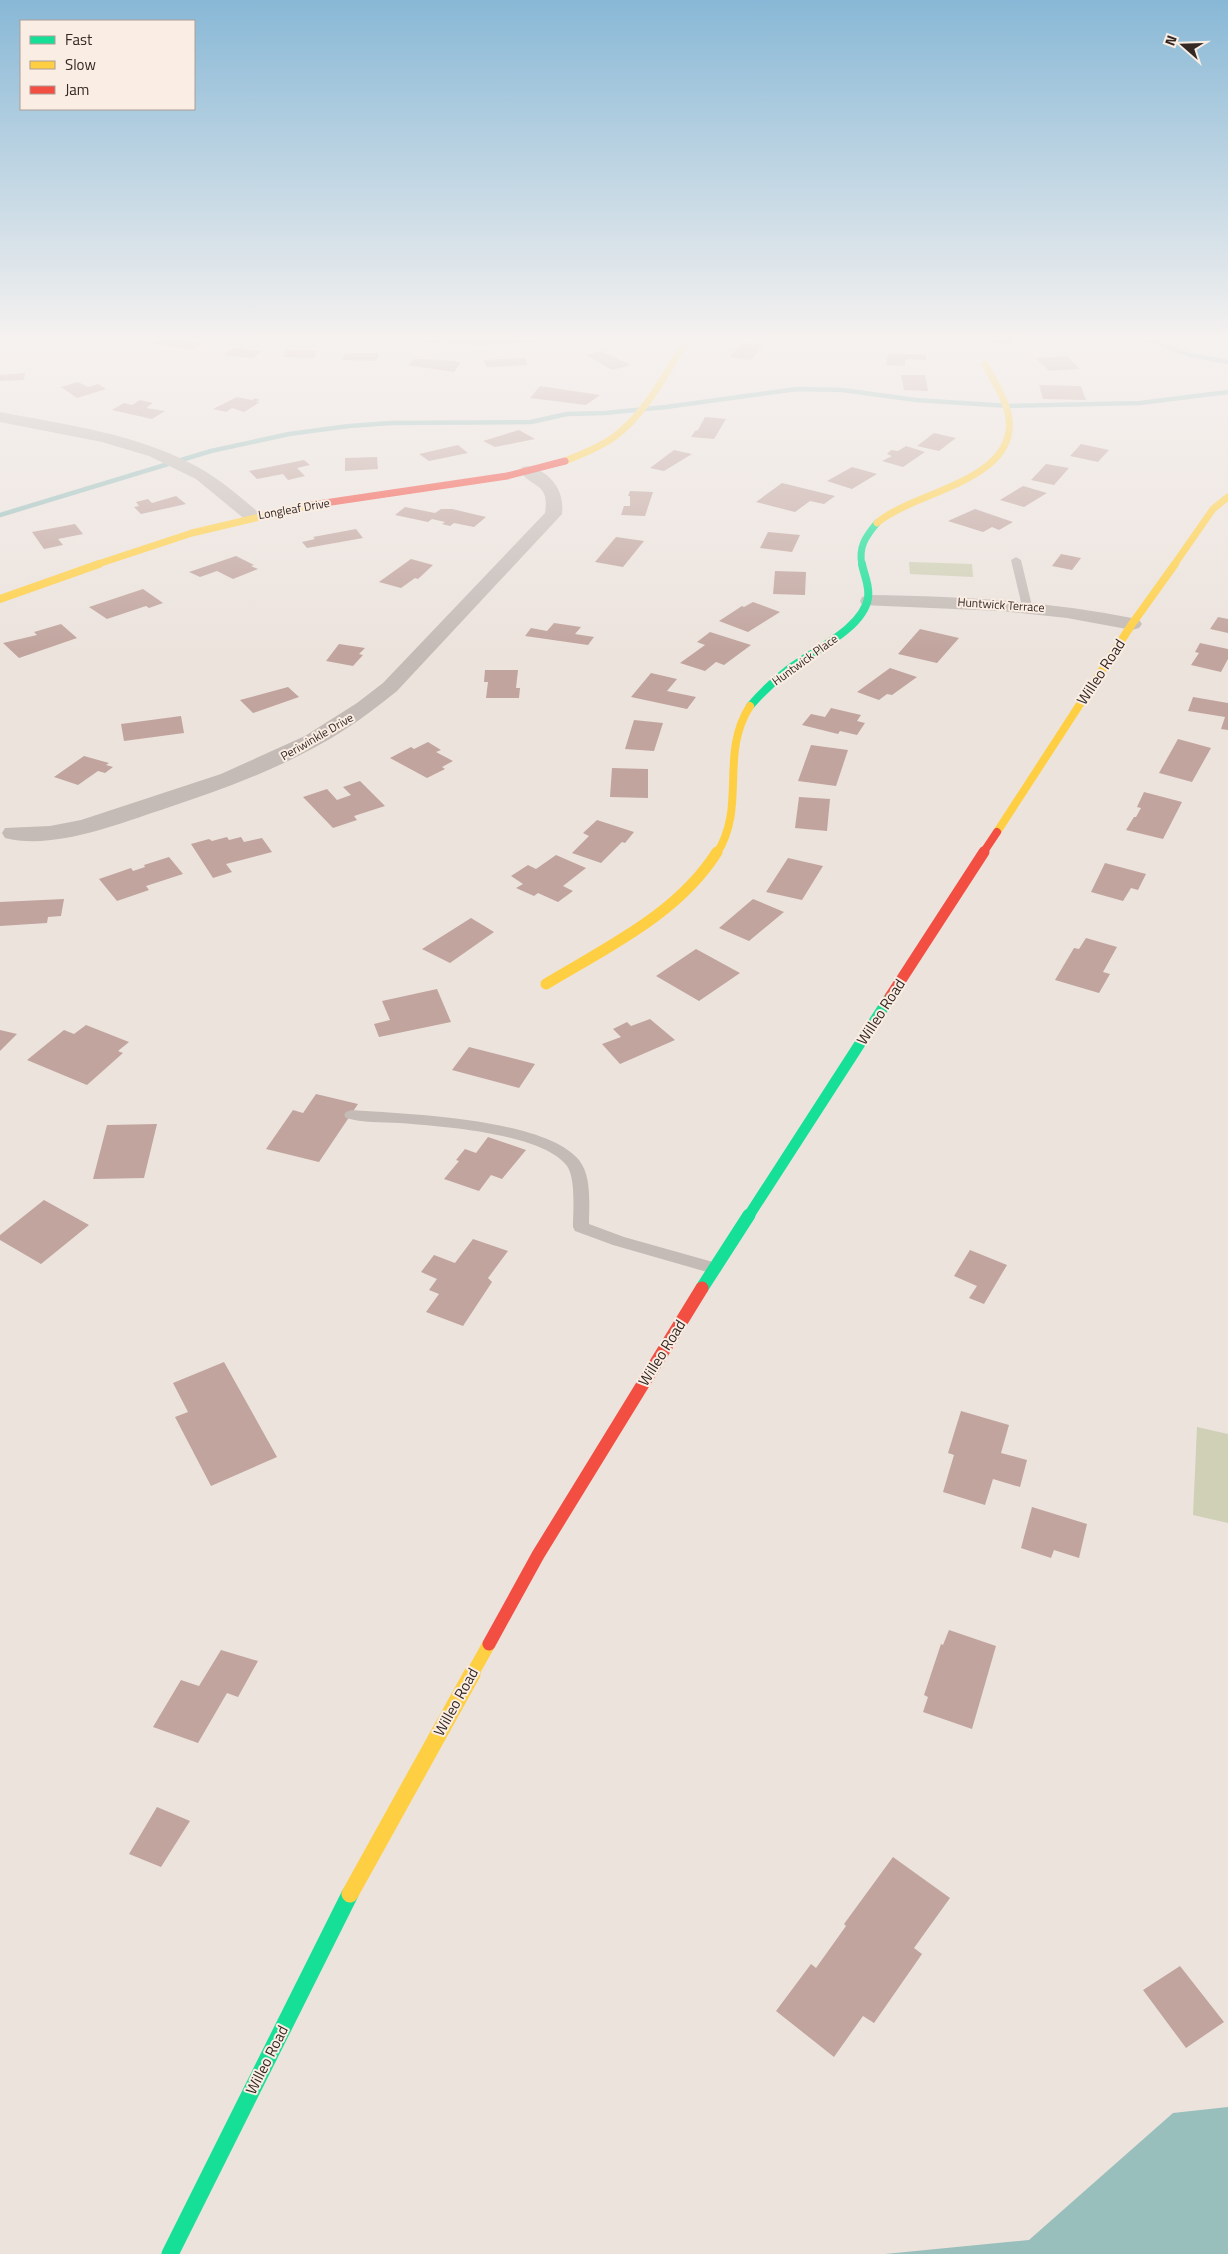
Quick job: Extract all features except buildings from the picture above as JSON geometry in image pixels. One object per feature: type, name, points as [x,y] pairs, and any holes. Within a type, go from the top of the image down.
[{"type":"street","points":[[116,441],[158,453],[204,476],[252,517]]},
{"type":"street","name":"Longleaf Drive","points":[[0,598],[171,538],[252,517],[315,504],[528,471],[590,450],[608,441]]},
{"type":"street","points":[[869,601],[869,590],[859,551],[863,538],[871,526],[896,509],[950,489],[974,476],[996,459],[1007,441]]},
{"type":"street","name":"Periwinkle Drive","points":[[13,833],[52,832],[90,826],[212,786],[294,752],[363,710],[390,687],[552,514],[556,503],[553,491],[542,479],[528,471]]},
{"type":"street","name":"Willeo Road","points":[[170,2254],[350,1894],[538,1555],[714,1268],[1132,624],[1213,509],[1228,497]]},
{"type":"street","name":"Huntwick Terrace","points":[[869,601],[973,602],[1027,606],[1084,614],[1132,624]]},
{"type":"street","name":"Huntwick Place","points":[[546,984],[666,908],[689,890],[706,872],[721,849],[730,826],[733,807],[732,748],[738,728],[746,712],[760,694],[777,678],[855,624],[864,613],[869,601]]},
{"type":"lane","points":[[1016,560],[1027,606]]},
{"type":"lane","points":[[351,1115],[417,1120],[518,1134],[540,1140],[557,1149],[573,1163],[581,1194],[581,1228],[619,1241],[714,1268]]},
{"type":"green space","points":[[909,562],[972,564],[973,577],[910,574]]},
{"type":"green space","points":[[1197,1427],[1228,1434],[1228,1523],[1193,1515]]},
{"type":"water","points":[[1228,2107],[1228,2254],[885,2254],[1029,2240],[1173,2113]]},
{"type":"waterway","points":[[0,515],[211,451],[256,441]]},
{"type":"traffic: fast","points":[[750,706],[780,676],[851,626],[863,611],[868,599],[868,588],[861,559],[861,548],[866,536],[877,523]]},
{"type":"traffic: fast","points":[[702,1288],[890,997]]},
{"type":"traffic: fast","points":[[170,2254],[350,1894]]},
{"type":"traffic: slow","points":[[565,461],[608,441]]},
{"type":"traffic: slow","points":[[877,523],[896,511],[978,473],[1001,452],[1006,441]]},
{"type":"traffic: slow","points":[[997,832],[1132,624],[1213,509],[1228,497]]},
{"type":"traffic: slow","points":[[0,599],[192,533],[232,522],[311,505]]},
{"type":"traffic: slow","points":[[546,984],[657,915],[684,893],[706,870],[722,844],[731,816],[734,745],[742,718],[750,706]]},
{"type":"traffic: slow","points":[[350,1894],[489,1644]]},
{"type":"traffic: jam","points":[[311,505],[507,476],[565,461]]},
{"type":"traffic: jam","points":[[890,997],[997,832]]},
{"type":"traffic: jam","points":[[489,1644],[538,1555],[702,1288]]}]
